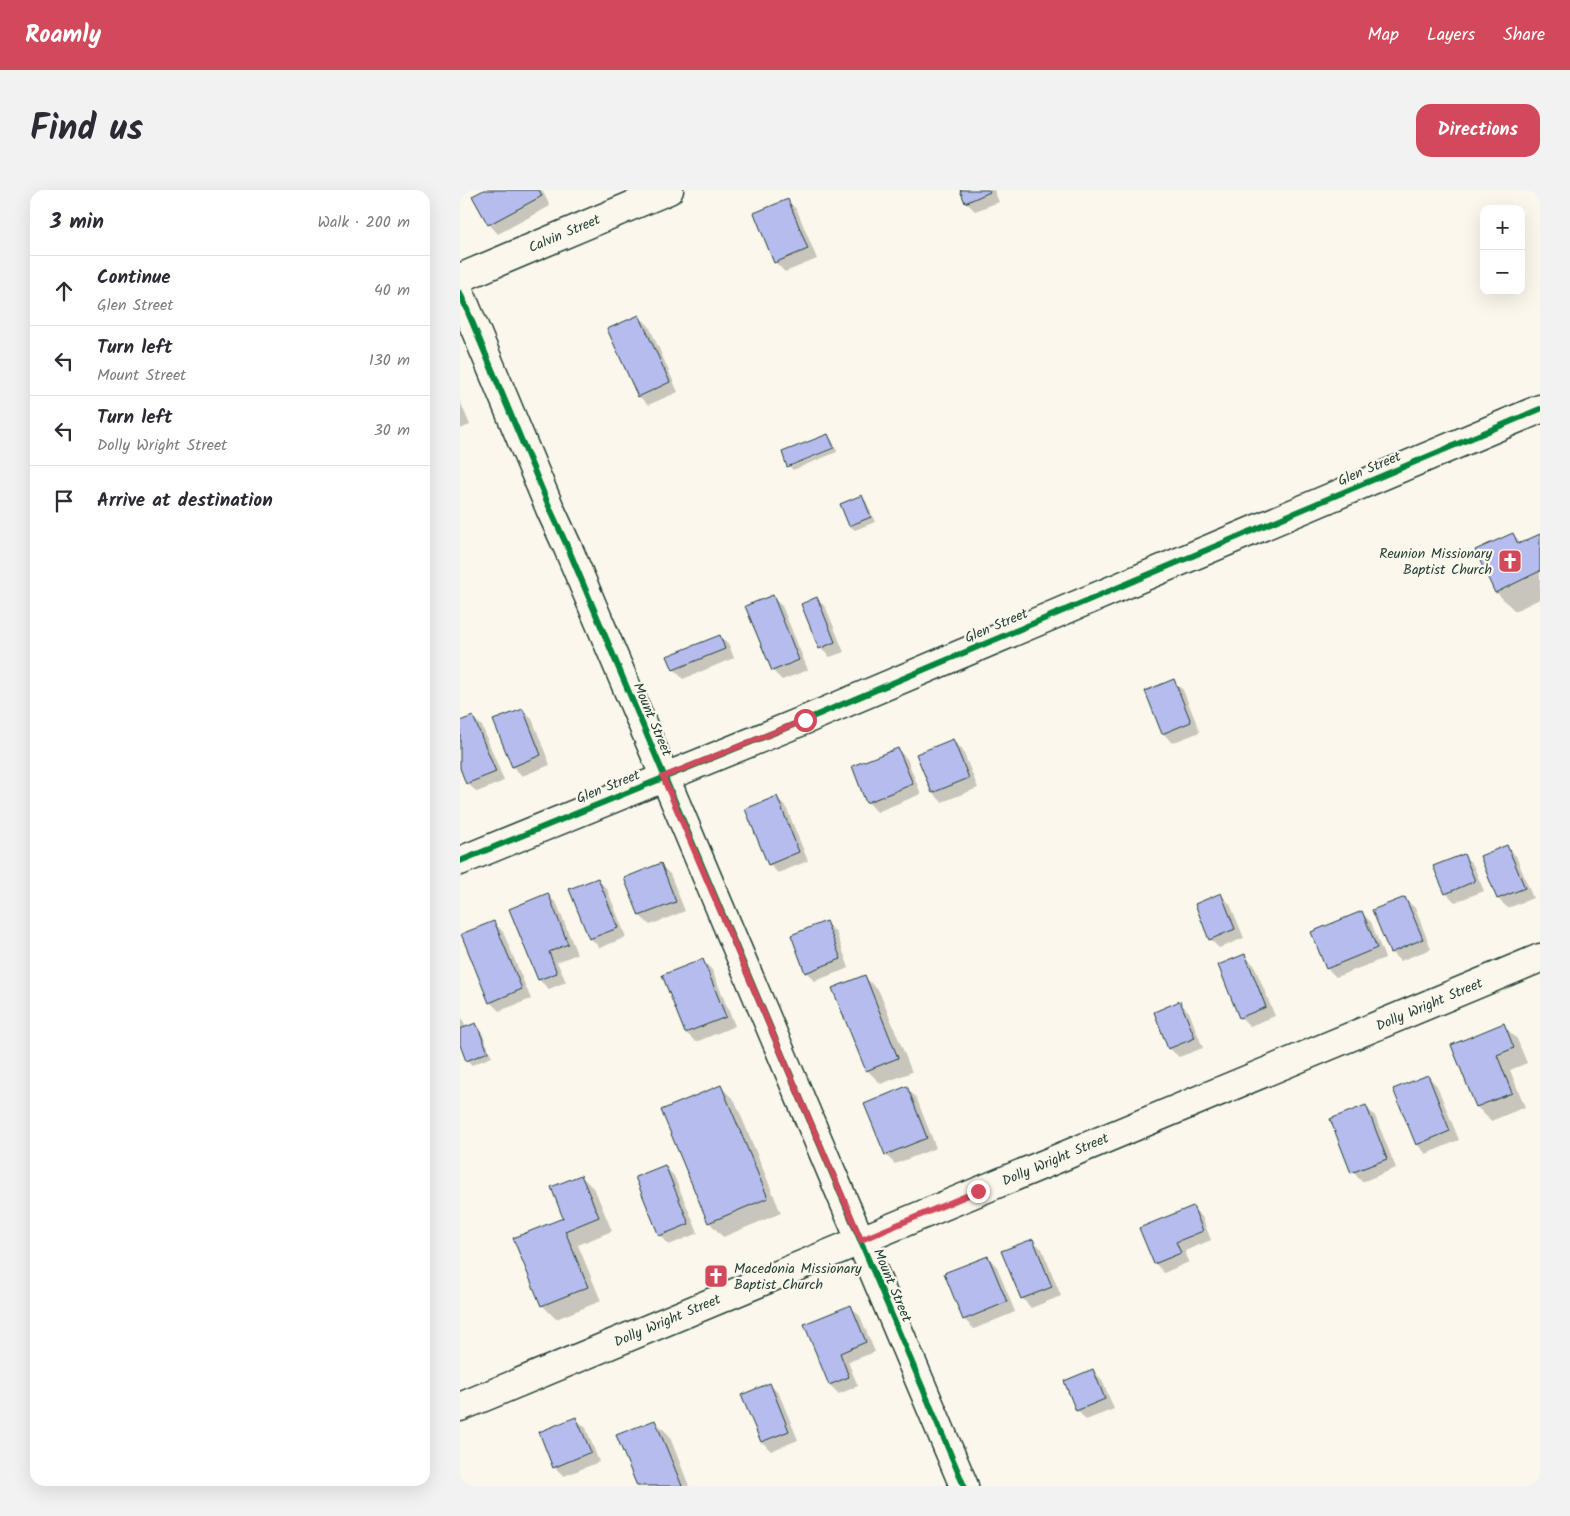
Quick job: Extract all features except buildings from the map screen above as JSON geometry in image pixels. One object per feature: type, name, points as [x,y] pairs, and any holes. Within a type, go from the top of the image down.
[{"type":"street","name":"Calvin Street","points":[[460,278],[669,190]]},
{"type":"street","name":"Mount Street","points":[[460,293],[964,1486]]},
{"type":"street","name":"Glen Street","points":[[460,861],[814,716],[1540,409]]},
{"type":"street","name":"Dolly Wright Street","points":[[460,1407],[1540,958]]},
{"type":"cycle path","points":[[460,293],[964,1486]]},
{"type":"cycle path","points":[[460,861],[805,720],[1540,409]]},
{"type":"place","name":"Reunion Missionary Baptist Church","points":[[1510,561]]},
{"type":"place","name":"Macedonia Missionary Baptist Church","points":[[716,1276]]},
{"type":"route","points":[[805,720],[663,777],[861,1240],[978,1191]]}]
